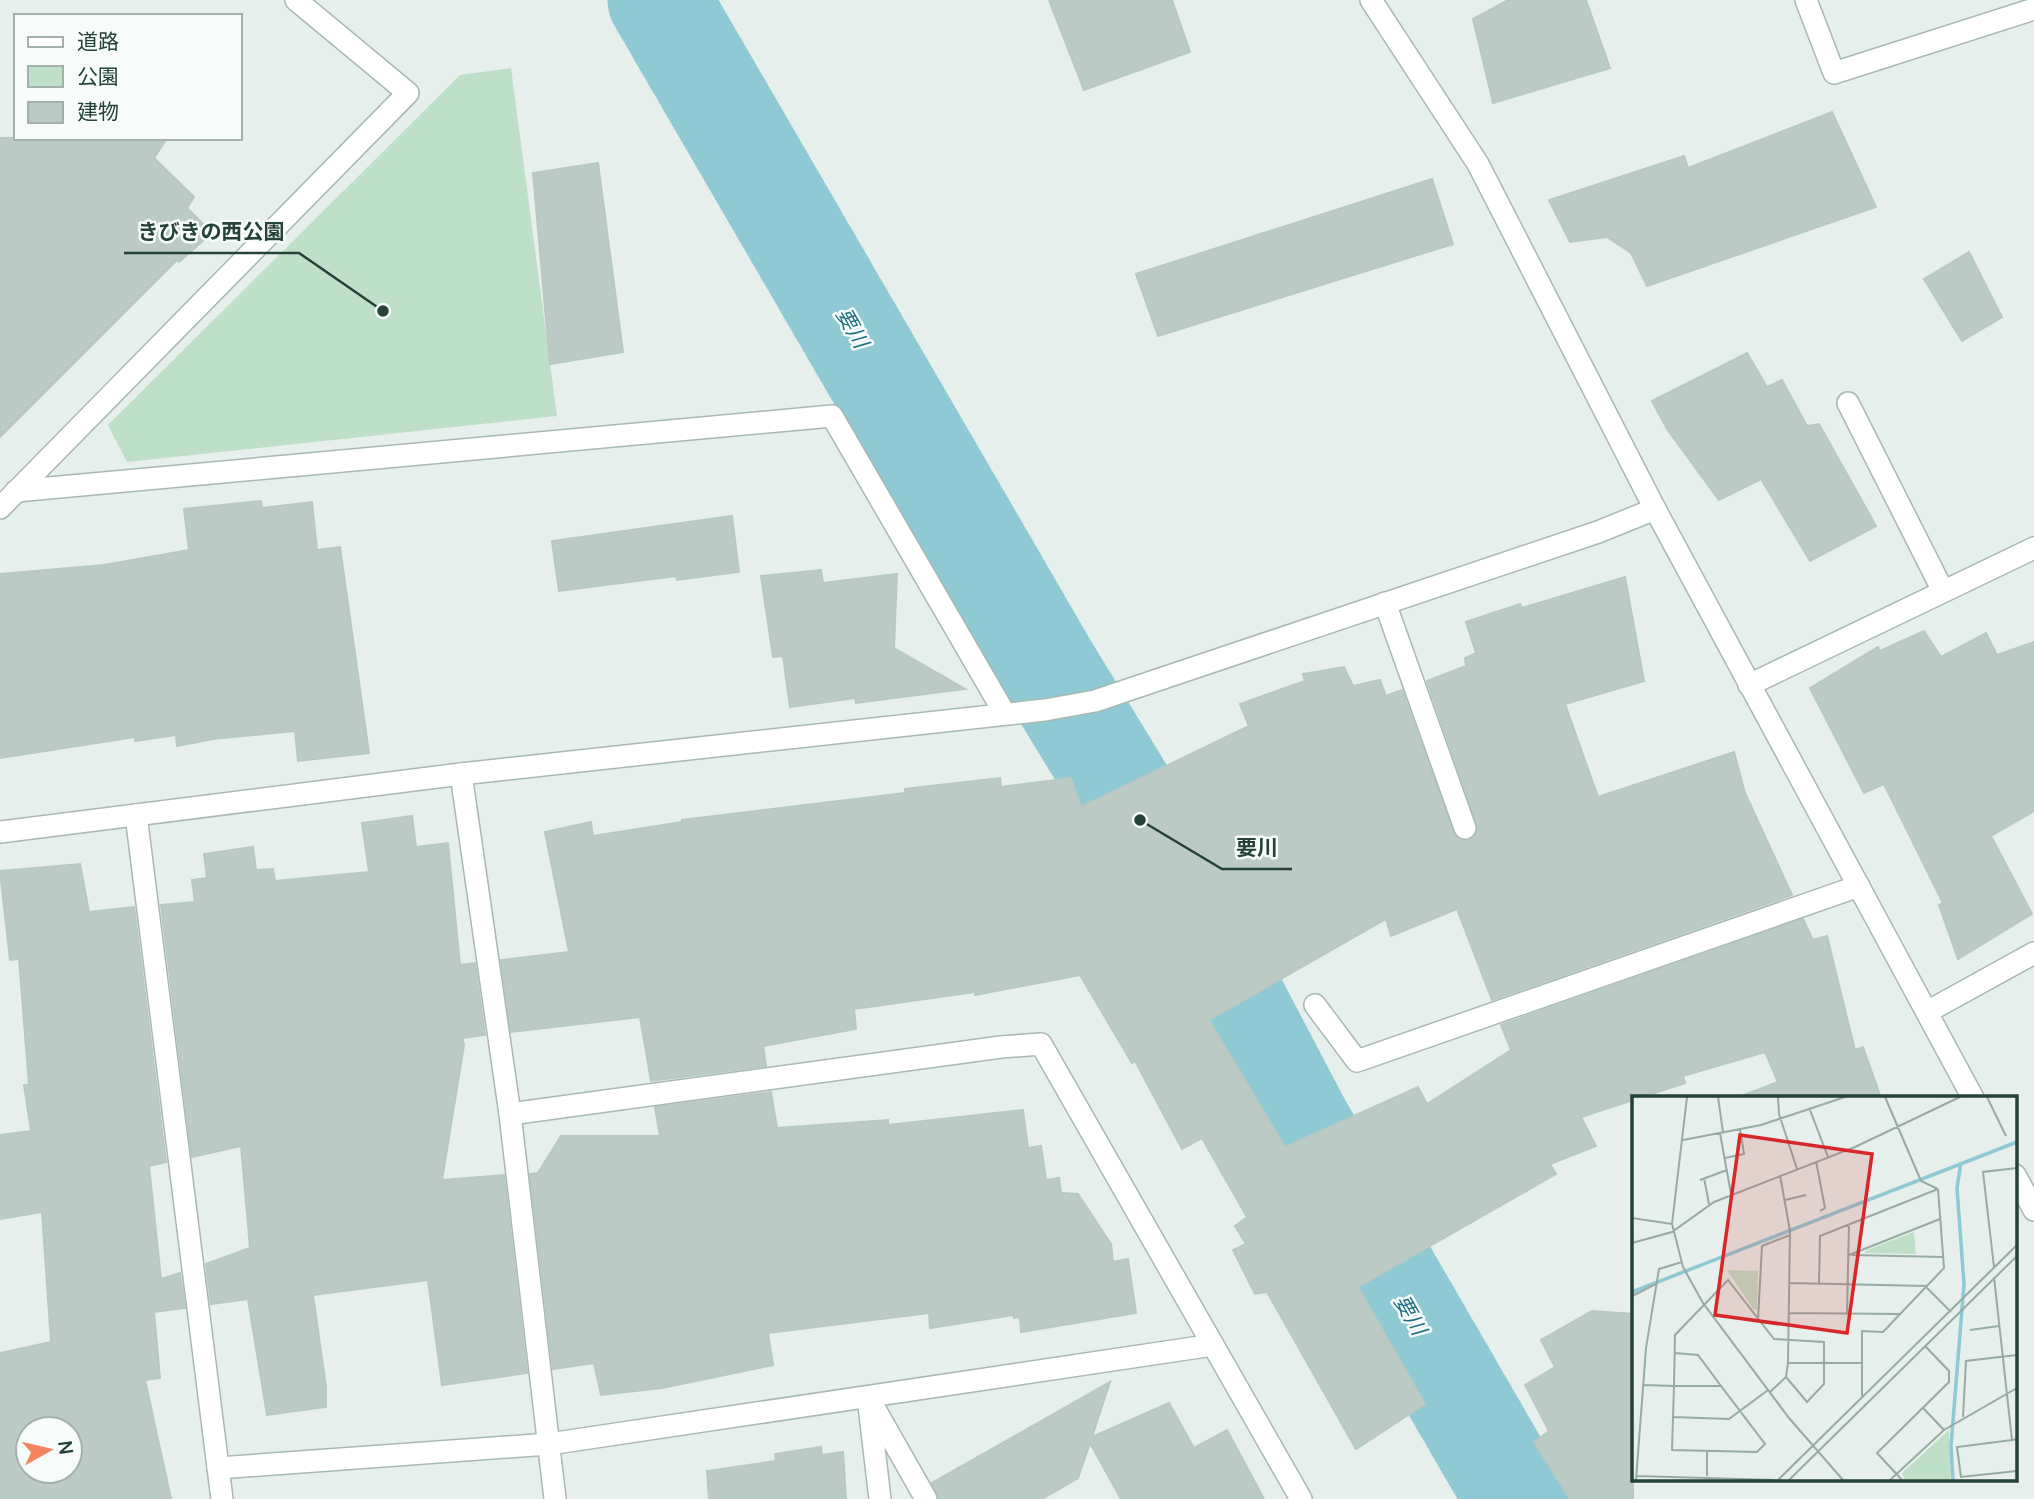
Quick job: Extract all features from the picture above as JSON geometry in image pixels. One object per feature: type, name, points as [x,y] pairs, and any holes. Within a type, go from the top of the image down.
[{"type":"street","points":[[0,508],[408,93],[296,0]]},
{"type":"street","points":[[1370,0],[1478,164],[1655,509],[1972,1096]]},
{"type":"street","points":[[1806,0],[1834,73],[2034,9]]},
{"type":"street","points":[[1848,403],[1943,591]]},
{"type":"street","points":[[16,491],[832,416],[1006,714]]},
{"type":"street","points":[[0,832],[461,774],[1045,710],[1095,701],[1598,532],[1655,509]]},
{"type":"street","points":[[1749,685],[2034,548]]},
{"type":"street","points":[[1385,603],[1465,828]]},
{"type":"street","points":[[461,774],[510,1114],[555,1499]]},
{"type":"street","points":[[136,815],[222,1499]]},
{"type":"street","points":[[1315,1005],[1357,1061],[1859,886]]},
{"type":"street","points":[[1927,1012],[2034,953]]},
{"type":"street","points":[[510,1114],[1001,1047],[1041,1044],[1301,1499]]},
{"type":"street","points":[[2016,1177],[2034,1210]]},
{"type":"street","points":[[218,1468],[549,1444],[1213,1345]]},
{"type":"street","points":[[868,1397],[880,1499]]},
{"type":"street","points":[[868,1397],[926,1499]]},
{"type":"green space","points":[[511,68],[557,416],[127,462],[108,425],[460,75]]},
{"type":"building","points":[[1049,0],[1172,0],[1190,52],[1084,90]]},
{"type":"building","points":[[1508,0],[1586,0],[1610,68],[1493,103],[1473,19]]},
{"type":"building","points":[[1832,112],[1876,207],[1647,286],[1631,253],[1607,237],[1570,242],[1549,200],[1684,156],[1688,168]]},
{"type":"building","points":[[0,138],[166,140],[154,158],[194,197],[187,208],[212,233],[179,262],[177,260],[0,437]]},
{"type":"building","points":[[598,163],[623,352],[550,364],[533,173]]},
{"type":"building","points":[[1432,179],[1453,244],[1158,336],[1136,274]]},
{"type":"building","points":[[1969,252],[2002,317],[1962,341],[1924,279]]},
{"type":"building","points":[[1747,353],[1767,387],[1782,380],[1807,426],[1819,424],[1876,526],[1810,561],[1761,479],[1719,500],[1667,429],[1652,401]]},
{"type":"building","points":[[261,501],[262,508],[312,502],[317,550],[340,547],[369,753],[298,761],[295,731],[213,739],[177,746],[176,735],[135,741],[135,737],[0,758],[0,574],[104,565],[189,550],[184,509]]},
{"type":"building","points":[[732,516],[739,572],[677,580],[676,576],[559,591],[552,541]]},
{"type":"building","points":[[821,570],[823,583],[897,574],[894,648],[965,689],[856,703],[855,698],[790,707],[783,656],[773,657],[761,576]]},
{"type":"building","points":[[1625,577],[1644,681],[1565,704],[1598,797],[1734,752],[1745,793],[1792,895],[1492,1000],[1457,909],[1391,936],[1386,919],[1209,1020],[1285,1147],[1418,1087],[1427,1104],[1511,1050],[1501,1025],[1803,919],[1813,940],[1827,936],[1855,1050],[1863,1047],[1880,1096],[1741,1096],[1778,1082],[1765,1052],[1683,1076],[1685,1083],[1645,1096],[1632,1096],[1632,1100],[1581,1117],[1596,1146],[1550,1164],[1556,1174],[1358,1287],[1425,1404],[1356,1449],[1267,1292],[1255,1294],[1233,1250],[1246,1244],[1235,1226],[1247,1217],[1202,1138],[1182,1149],[1135,1061],[1132,1063],[1080,975],[975,995],[975,992],[854,1009],[856,1029],[763,1046],[766,1066],[651,1081],[640,1017],[511,1032],[501,960],[569,952],[545,832],[591,822],[593,836],[682,820],[905,793],[905,789],[1000,778],[1001,787],[1071,778],[1081,807],[1249,726],[1240,704],[1305,681],[1303,674],[1344,667],[1353,686],[1380,680],[1386,696],[1402,690],[1453,832],[1462,841],[1470,840],[1478,831],[1477,824],[1427,681],[1466,666],[1465,658],[1476,653],[1466,622],[1520,604],[1522,608]]},
{"type":"building","points":[[1924,631],[1941,657],[1986,633],[1997,655],[2034,642],[2034,811],[1991,836],[2032,914],[1958,959],[1939,905],[1943,903],[1884,784],[1864,793],[1810,688],[1878,647],[1880,651]]},
{"type":"building","points":[[412,816],[416,847],[448,843],[460,965],[475,963],[485,1035],[462,1038],[464,1045],[442,1180],[504,1175],[527,1373],[442,1385],[428,1280],[313,1295],[326,1387],[326,1407],[267,1415],[248,1299],[211,1304],[206,1264],[250,1248],[241,1146],[192,1157],[161,905],[195,902],[192,880],[207,878],[204,854],[253,847],[256,870],[273,869],[275,881],[369,872],[362,823]]},
{"type":"building","points":[[80,864],[89,912],[134,907],[166,1162],[149,1166],[161,1279],[180,1273],[185,1308],[154,1312],[160,1378],[145,1380],[171,1499],[0,1499],[0,1353],[51,1342],[42,1212],[0,1219],[0,1135],[31,1131],[24,1085],[29,1085],[19,959],[10,960],[0,871]]},
{"type":"building","points":[[771,1092],[777,1128],[888,1120],[888,1125],[1023,1110],[1028,1148],[1041,1146],[1046,1180],[1059,1178],[1061,1193],[1078,1194],[1111,1244],[1113,1262],[1128,1259],[1136,1313],[1021,1332],[1020,1317],[1014,1318],[1013,1315],[930,1328],[929,1313],[768,1333],[773,1365],[662,1388],[601,1395],[594,1363],[553,1369],[530,1174],[538,1173],[561,1136],[660,1136],[655,1107]]},
{"type":"building","points":[[1592,1311],[1632,1314],[1633,1499],[1570,1499],[1534,1442],[1549,1431],[1525,1385],[1555,1367],[1541,1340]]},
{"type":"building","points":[[1110,1382],[1092,1437],[1169,1403],[1194,1448],[1227,1430],[1264,1499],[1121,1499],[1090,1443],[1078,1478],[1042,1499],[939,1499],[932,1483]]},
{"type":"building","points":[[821,1447],[822,1455],[843,1452],[846,1499],[709,1499],[707,1471],[776,1461],[775,1454]]},
{"type":"waterway","name":"要川","points":[[659,0],[1046,666],[1140,820],[1299,1123],[1517,1499]]},
{"type":"place","name":"きびきの西公園","points":[[383,311]]},
{"type":"place","name":"要川","points":[[1140,820]]}]
